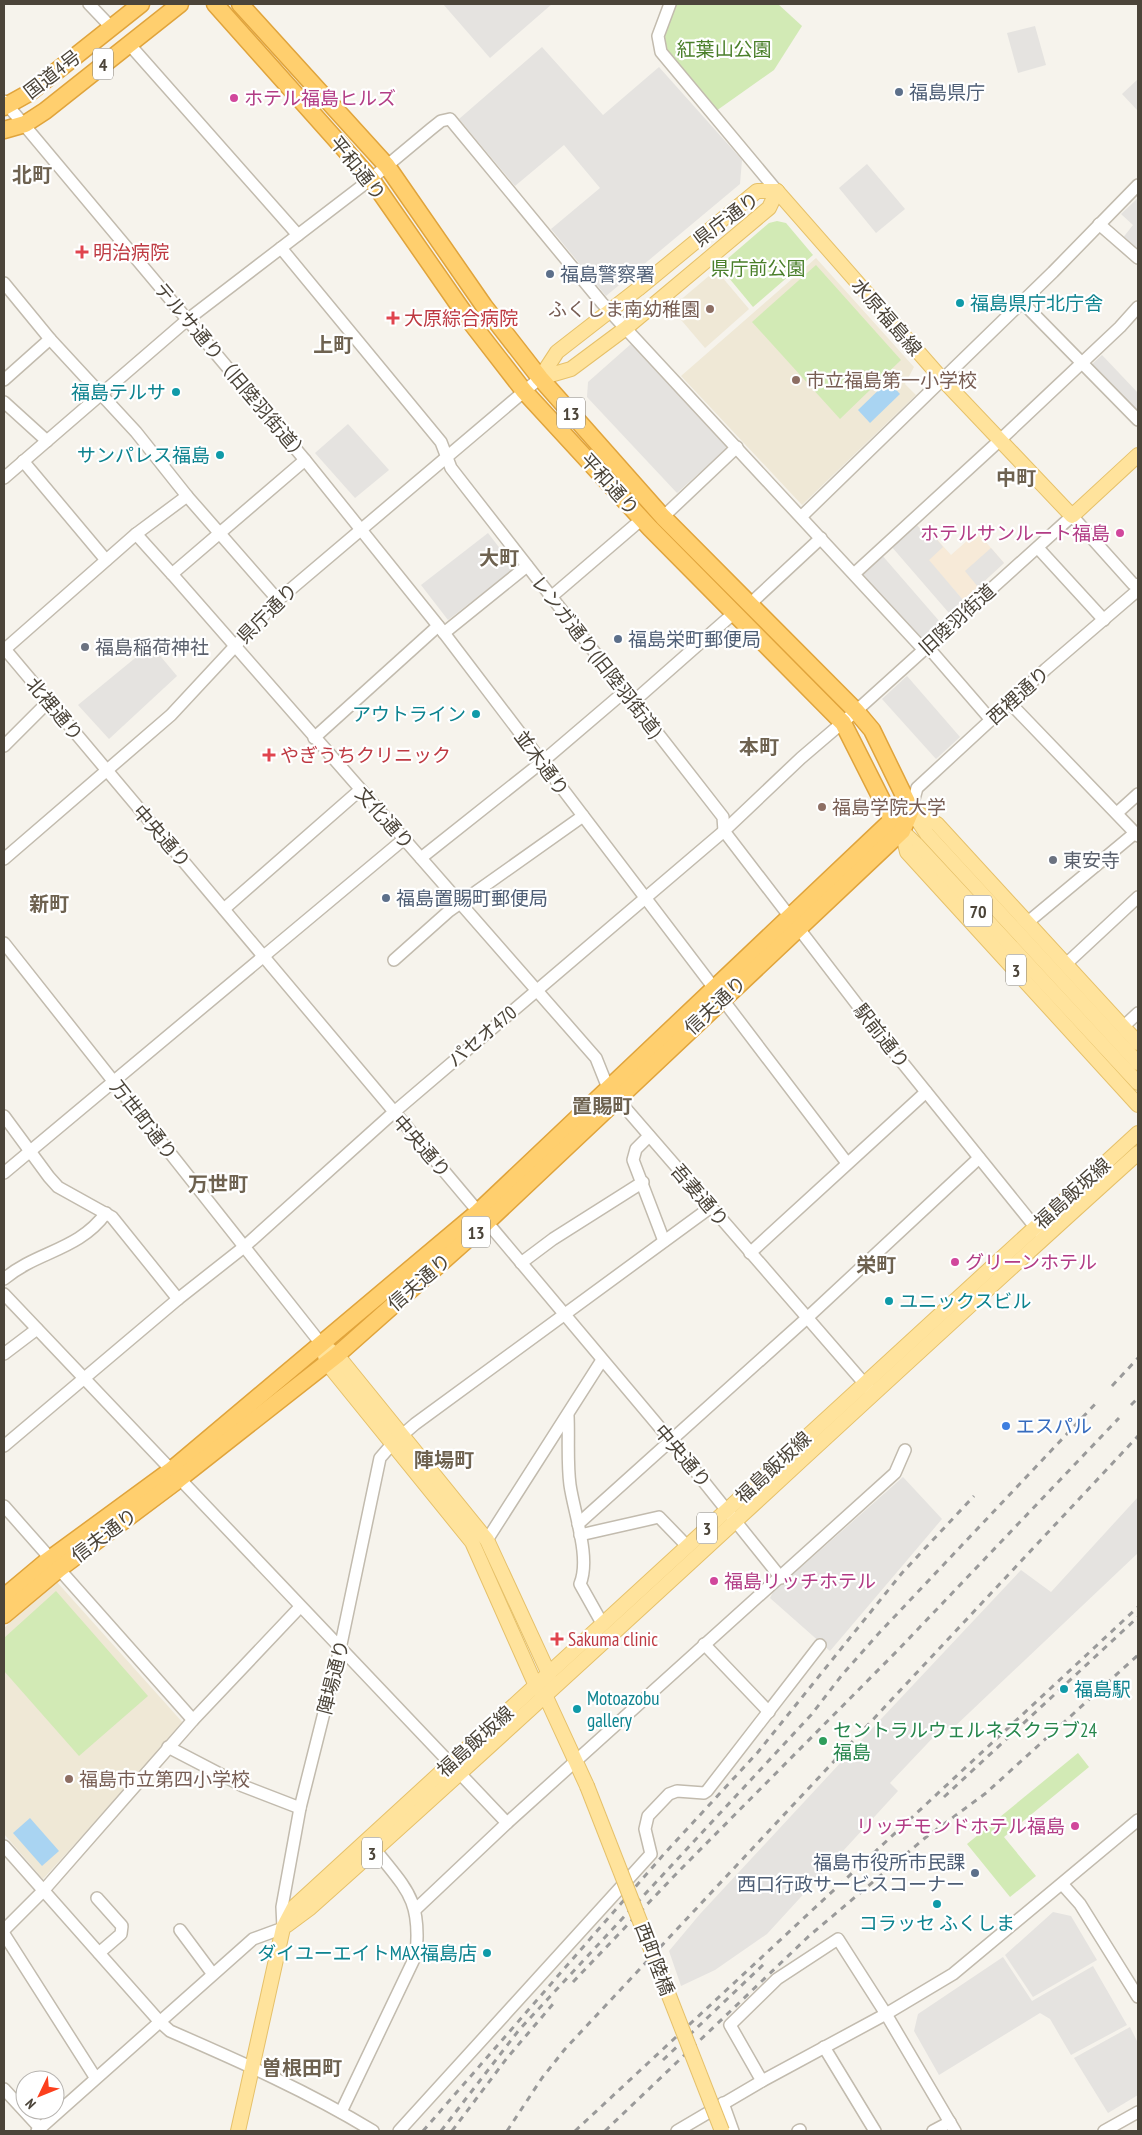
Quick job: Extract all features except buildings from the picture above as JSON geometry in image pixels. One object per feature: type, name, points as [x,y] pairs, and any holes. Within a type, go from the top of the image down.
[{"type":"highway","name":"国道4号","points":[[5,105],[29,93],[141,4]]},
{"type":"highway","name":"国道4号","points":[[25,124],[180,4]]},
{"type":"highway","name":"平和通り","points":[[215,4],[371,179],[469,320],[524,391],[642,519],[843,723],[897,825]]},
{"type":"highway","name":"平和通り","points":[[240,4],[387,166],[484,306],[540,378],[663,517],[856,711],[872,730],[911,810]]},
{"type":"highway","name":"4","points":[[4,130],[25,124]]},
{"type":"highway","name":"信夫通り","points":[[4,1597],[54,1564],[332,1359],[911,810]]},
{"type":"highway","name":"信夫通り","points":[[174,1475],[322,1345],[483,1217]]},
{"type":"highway","name":"信夫通り","points":[[4,1615],[54,1564]]},
{"type":"main road","name":"県庁通り","points":[[757,191],[777,191],[769,208],[626,328],[571,369],[540,378],[557,352],[757,191]]},
{"type":"main road","name":"水原福島線","points":[[777,191],[942,379],[1072,516]]},
{"type":"main road","points":[[1072,516],[1138,455]]},
{"type":"main road","name":"3","points":[[911,810],[937,824],[1138,1043]]},
{"type":"main road","name":"70","points":[[911,810],[927,834],[1069,998],[1138,1083]]},
{"type":"main road","name":"3","points":[[897,825],[907,852],[1138,1104]]},
{"type":"main road","name":"70","points":[[897,825],[1069,998],[1138,1063]]},
{"type":"main road","name":"福島飯坂線","points":[[546,1696],[738,1521],[868,1389],[1034,1227],[1138,1133]]},
{"type":"main road","name":"福島飯坂線","points":[[454,1770],[536,1686],[728,1509],[1044,1237],[1138,1153]]},
{"type":"main road","points":[[322,1345],[398,1438],[487,1540],[549,1674],[546,1696]]},
{"type":"main road","points":[[398,1438],[472,1542],[536,1686],[546,1696]]},
{"type":"main road","name":"3","points":[[283,1928],[310,1908],[371,1844],[454,1770],[546,1696]]},
{"type":"main road","name":"西町陸橋","points":[[546,1696],[587,1786],[722,2131]]},
{"type":"main road","points":[[238,2131],[283,1928]]},
{"type":"street","points":[[89,4],[111,27]]},
{"type":"street","points":[[670,4],[658,36],[661,52],[777,191]]},
{"type":"street","points":[[129,44],[298,235]]},
{"type":"street","name":"テルサ通り（旧陸羽街道）","points":[[5,105],[25,124],[361,529]]},
{"type":"street","points":[[4,478],[188,320],[371,179],[442,121],[450,119],[610,311],[991,720]]},
{"type":"street","points":[[802,516],[1138,185]]},
{"type":"street","points":[[1099,224],[1138,258]]},
{"type":"street","name":"レンガ通り(旧陸羽街道)","points":[[281,248],[441,442],[451,468],[722,817],[724,831]]},
{"type":"street","points":[[5,286],[50,339],[136,432],[187,496],[278,600]]},
{"type":"street","points":[[1021,301],[1138,420]]},
{"type":"street","points":[[855,573],[1083,363],[1138,307]]},
{"type":"street","points":[[4,380],[50,339]]},
{"type":"street","name":"県庁通り","points":[[4,859],[171,715],[235,644],[278,600],[540,378]]},
{"type":"street","points":[[4,402],[48,441]]},
{"type":"street","points":[[663,517],[737,447]]},
{"type":"street","points":[[172,574],[305,460]]},
{"type":"street","points":[[23,462],[106,560]]},
{"type":"street","points":[[4,649],[136,534],[187,496]]},
{"type":"street","points":[[1072,516],[1133,584],[1138,585]]},
{"type":"street","name":"旧陸羽街道","points":[[724,831],[801,758],[843,723],[1072,516]]},
{"type":"street","points":[[551,597],[642,519]]},
{"type":"street","name":"並木通り","points":[[361,529],[441,630],[847,1163]]},
{"type":"street","name":"文化通り","points":[[136,534],[235,644],[314,738],[537,990]]},
{"type":"street","points":[[750,604],[822,538]]},
{"type":"street","points":[[1038,548],[1104,620]]},
{"type":"street","points":[[314,738],[441,630],[527,566]]},
{"type":"street","name":"西裡通り","points":[[911,810],[917,788],[1046,669],[1138,590]]},
{"type":"street","points":[[633,702],[734,613]]},
{"type":"street","name":"北裡通り","points":[[4,649],[106,771]]},
{"type":"street","points":[[421,858],[542,762],[624,692]]},
{"type":"street","points":[[4,746],[49,701]]},
{"type":"street","points":[[1010,703],[1136,834],[1028,922]]},
{"type":"street","name":"中央通り","points":[[106,771],[672,1442],[738,1521],[781,1578]]},
{"type":"street","points":[[224,909],[360,790]]},
{"type":"street","points":[[1117,813],[1138,794]]},
{"type":"street","points":[[394,960],[460,902],[583,816]]},
{"type":"street","name":"パセオ470","points":[[4,1446],[83,1378],[244,1246],[393,1113],[724,831]]},
{"type":"street","name":"駅前通り","points":[[724,831],[926,1092],[1044,1237]]},
{"type":"street","points":[[4,1173],[404,838]]},
{"type":"street","points":[[1066,964],[1138,897]]},
{"type":"street","name":"万世町通り","points":[[4,942],[322,1345]]},
{"type":"street","name":"吾妻通り","points":[[537,990],[596,1058],[613,1093],[868,1389]]},
{"type":"street","points":[[1123,1027],[1138,1013]]},
{"type":"street","points":[[750,1253],[926,1092]]},
{"type":"street","points":[[4,1116],[28,1151],[58,1186],[112,1217],[178,1299]]},
{"type":"street","points":[[650,1136],[636,1149],[633,1160],[664,1241]]},
{"type":"street","points":[[579,1529],[979,1158]]},
{"type":"street","points":[[521,1263],[553,1239],[643,1182]]},
{"type":"street","name":"陣場通り","points":[[283,1928],[282,1907],[300,1808],[340,1649],[378,1464],[398,1438],[711,1207]]},
{"type":"street","points":[[4,1279],[18,1267],[85,1236],[96,1226],[106,1212]]},
{"type":"street","points":[[4,1294],[454,1770],[507,1823]]},
{"type":"street","points":[[4,1354],[37,1329]]},
{"type":"street","points":[[487,1540],[602,1360]]},
{"type":"street","points":[[568,1416],[570,1484],[585,1573],[580,1584],[603,1624]]},
{"type":"street","points":[[416,1909],[507,1823],[704,1644],[781,1578],[895,1473],[905,1450]]},
{"type":"street","points":[[4,1506],[193,1720]]},
{"type":"street","points":[[4,1524],[13,1516]]},
{"type":"street","points":[[579,1529],[659,1517],[688,1547]]},
{"type":"street","points":[[4,1930],[43,1891],[168,1747],[300,1607]]},
{"type":"street","points":[[704,1644],[769,1712]]},
{"type":"street","points":[[399,2131],[651,1854],[645,1829],[648,1816],[669,1794],[677,1791],[704,1793],[707,1791],[820,1645]]},
{"type":"street","points":[[168,1747],[243,1786],[300,1808]]},
{"type":"street","points":[[677,2131],[762,2081],[886,2014],[953,1974],[1063,1885],[1138,1820]]},
{"type":"street","points":[[342,2112],[416,1955],[419,1931],[416,1909],[399,1877],[371,1844]]},
{"type":"street","points":[[4,1846],[160,2022],[170,2030],[252,2067],[342,2112],[373,2131]]},
{"type":"street","points":[[1063,1885],[1080,1904],[1137,1991]]},
{"type":"street","points":[[97,1898],[122,1926],[121,1934],[99,1953]]},
{"type":"street","points":[[4,2088],[43,2129],[95,2077],[160,2022],[212,1973],[253,1939],[283,1928]]},
{"type":"street","points":[[180,1930],[212,1973]]},
{"type":"street","points":[[4,1934],[95,2077]]},
{"type":"street","points":[[762,2081],[730,2025],[777,1979],[838,1939],[886,2014],[953,2127],[932,2131]]},
{"type":"street","points":[[824,2047],[875,2131]]},
{"type":"street","points":[[724,2103],[733,2131]]},
{"type":"street","points":[[1104,2131],[1138,2112]]},
{"type":"shaded area","points":[[443,4],[552,4],[490,58]]},
{"type":"shaded area","points":[[1035,26],[1046,65],[1018,73],[1007,33]]},
{"type":"shaded area","points":[[542,47],[603,115],[659,67],[742,160],[740,184],[606,296],[551,229],[600,188],[564,145],[515,186],[459,119]]},
{"type":"shaded area","points":[[1138,79],[1138,111],[1122,94]]},
{"type":"shaded area","points":[[867,164],[905,209],[876,233],[839,188]]},
{"type":"shaded area","points":[[1138,198],[1137,252],[1122,239],[1133,225],[1121,214]]},
{"type":"shaded area","name":"市立福島第一小学校","points":[[816,258],[914,367],[905,384],[916,395],[802,505],[681,376]]},
{"type":"shaded area","name":"ふくしま南幼稚園","points":[[716,270],[749,309],[705,348],[671,308]]},
{"type":"shaded area","points":[[631,344],[728,447],[677,493],[587,397],[588,382]]},
{"type":"shaded area","points":[[1102,355],[1138,393],[1138,416],[1090,366]]},
{"type":"shaded area","points":[[348,424],[389,470],[355,498],[315,453]]},
{"type":"shaded area","points":[[915,523],[930,540],[934,536],[951,555],[977,532],[1004,563],[963,600],[905,533]]},
{"type":"shaded area","points":[[915,523],[930,540],[934,536],[943,547],[929,560],[963,600],[949,613],[891,546]]},
{"type":"shaded area","points":[[488,533],[515,568],[448,620],[421,585]]},
{"type":"shaded area","points":[[991,548],[1004,563],[978,587],[965,571]]},
{"type":"shaded area","points":[[881,554],[940,622],[920,640],[860,574]]},
{"type":"shaded area","points":[[151,645],[177,676],[109,739],[78,705]]},
{"type":"shaded area","points":[[907,676],[960,737],[936,759],[882,699]]},
{"type":"shaded area","points":[[903,1477],[942,1519],[830,1651],[770,1598],[773,1592]]},
{"type":"shaded area","points":[[1138,1497],[1138,1553],[951,1730],[944,1726],[890,1783],[898,1791],[767,1934],[715,1970],[681,1986],[669,1951],[700,1914],[882,1718],[1021,1570],[1051,1592]]},
{"type":"shaded area","name":"福島市立第四小学校","points":[[56,1581],[184,1724],[43,1879],[4,1834],[4,1628]]},
{"type":"shaded area","points":[[1053,1912],[1071,1916],[1097,1960],[1033,1997],[1005,1955]]},
{"type":"shaded area","points":[[1003,1957],[1032,2001],[1093,1966],[1127,2025],[1071,2055],[1050,2019],[1040,2013],[939,2075],[914,2031],[918,2014]]},
{"type":"shaded area","points":[[1130,2027],[1138,2043],[1138,2095],[1108,2113],[1074,2058]]},
{"type":"green space","name":"紅葉山公園","points":[[675,4],[778,4],[802,26],[774,70],[716,111],[666,51],[663,36]]},
{"type":"green space","name":"県庁前公園","points":[[777,221],[786,223],[813,255],[753,307],[719,266],[769,223]]},
{"type":"green space","points":[[816,265],[901,360],[840,419],[752,322]]},
{"type":"green space","points":[[56,1591],[148,1696],[79,1756],[4,1671],[4,1638]]},
{"type":"green space","points":[[1078,1753],[1089,1767],[1004,1837],[1036,1876],[1010,1897],[967,1844]]},
{"type":"water","points":[[888,381],[900,394],[870,423],[858,410]]},
{"type":"water","points":[[30,1818],[59,1851],[42,1866],[13,1833]]},
{"type":"railway","points":[[1112,1386],[1138,1358]]},
{"type":"railway","points":[[1131,1405],[1138,1398]]},
{"type":"railway","points":[[441,2131],[519,2030],[811,1715],[842,1675],[880,1632],[1098,1401]]},
{"type":"railway","points":[[573,1982],[678,1872],[898,1650],[1119,1418]]},
{"type":"railway","points":[[507,2131],[542,2078],[565,2049],[1138,1436]]},
{"type":"railway","points":[[423,2131],[664,1854],[758,1752],[902,1573],[974,1496]]},
{"type":"railway","points":[[575,2131],[1138,1607]]},
{"type":"railway","points":[[944,1797],[1138,1617]]},
{"type":"railway","points":[[605,2131],[809,1936],[925,1838],[986,1793],[1138,1655]]},
{"type":"railway","points":[[663,2060],[764,1964]]},
{"type":"railway","points":[[452,2131],[507,2058],[553,2004]]},
{"type":"place","name":"福島県庁","points":[[899,92]]},
{"type":"place","name":"ホテル福島ヒルズ","points":[[234,98]]},
{"type":"place","name":"明治病院","points":[[82,252]]},
{"type":"place","name":"福島警察署","points":[[550,274]]},
{"type":"place","name":"福島県庁北庁舎","points":[[960,303]]},
{"type":"place","name":"ふくしま南幼稚園","points":[[710,309]]},
{"type":"place","name":"大原綜合病院","points":[[393,318]]},
{"type":"place","name":"市立福島第一小学校","points":[[796,380]]},
{"type":"place","name":"福島テルサ","points":[[176,392]]},
{"type":"place","name":"サンパレス福島","points":[[220,455]]},
{"type":"place","name":"ホテルサンルート福島","points":[[1120,533]]},
{"type":"place","name":"福島栄町郵便局","points":[[618,639]]},
{"type":"place","name":"福島稲荷神社","points":[[85,647]]},
{"type":"place","name":"アウトライン","points":[[476,714]]},
{"type":"place","name":"やぎうちクリニック","points":[[269,755]]},
{"type":"place","name":"福島学院大学","points":[[822,807]]},
{"type":"place","name":"東安寺","points":[[1053,860]]},
{"type":"place","name":"福島置賜町郵便局","points":[[386,898]]},
{"type":"place","name":"グリーンホテル","points":[[955,1262]]},
{"type":"place","name":"ユニックスビル","points":[[889,1301]]},
{"type":"place","name":"エスパル","points":[[1006,1426]]},
{"type":"place","name":"福島リッチホテル","points":[[714,1581]]},
{"type":"place","name":"Sakuma clinic","points":[[557,1639]]},
{"type":"place","name":"福島駅","points":[[1064,1689]]},
{"type":"place","name":"Motoazobu gallery","points":[[577,1709]]},
{"type":"place","name":"セントラルウェルネスクラブ24 福島","points":[[823,1741]]},
{"type":"place","name":"福島市立第四小学校","points":[[69,1779]]},
{"type":"place","name":"リッチモンドホテル福島","points":[[1075,1826]]},
{"type":"place","name":"福島市役所市民課 西口行政サービスコーナー","points":[[975,1873]]},
{"type":"place","name":"コラッセ ふくしま","points":[[937,1904]]},
{"type":"place","name":"ダイユーエイトMAX福島店","points":[[487,1953]]},
{"type":"district","name":"北町","points":[[32,175]]},
{"type":"district","name":"上町","points":[[333,345]]},
{"type":"district","name":"中町","points":[[1016,478]]},
{"type":"district","name":"大町","points":[[499,558]]},
{"type":"district","name":"本町","points":[[759,747]]},
{"type":"district","name":"新町","points":[[49,904]]},
{"type":"district","name":"置賜町","points":[[602,1106]]},
{"type":"district","name":"万世町","points":[[218,1184]]},
{"type":"district","name":"栄町","points":[[876,1265]]},
{"type":"district","name":"陣場町","points":[[444,1460]]},
{"type":"district","name":"曽根田町","points":[[302,2068]]}]
